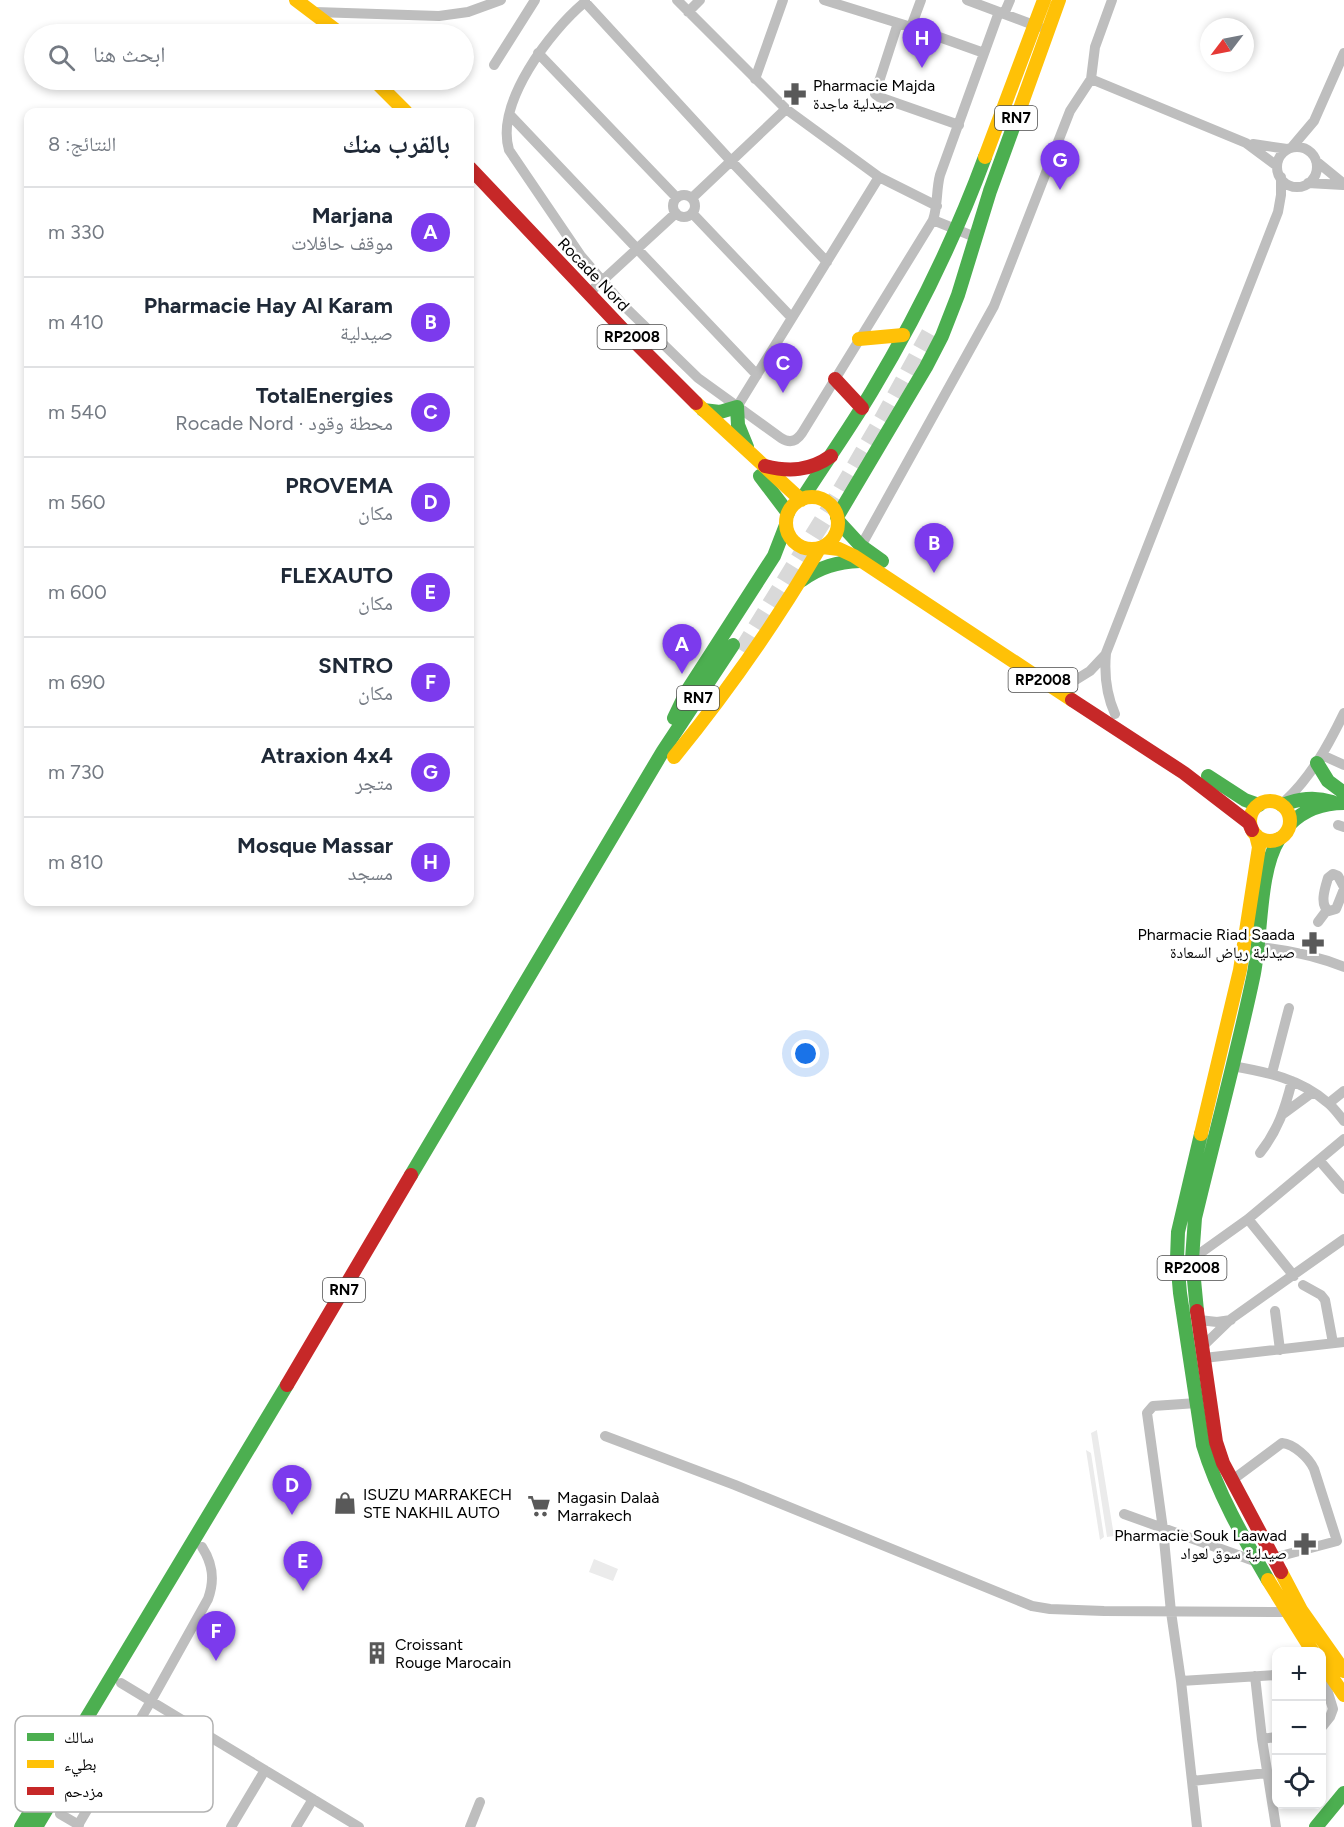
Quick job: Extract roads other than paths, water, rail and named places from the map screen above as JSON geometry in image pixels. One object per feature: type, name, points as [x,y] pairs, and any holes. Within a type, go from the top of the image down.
[{"type":"main road","points":[[296,0],[329,24]]},
{"type":"main road","name":"RN7","points":[[1044,0],[1041,27],[975,237],[958,270],[940,315],[928,326],[957,230],[1041,27],[1059,0]]},
{"type":"main road","points":[[313,12],[323,24]]},
{"type":"main road","points":[[384,90],[402,108]]},
{"type":"main road","points":[[396,90],[413,108]]},
{"type":"main road","name":"Rocade Nord","points":[[474,172],[703,410],[801,500]]},
{"type":"main road","name":"Rocade Nord","points":[[474,183],[751,467],[774,493],[787,519]]},
{"type":"main road","points":[[668,754],[679,706],[687,691],[774,556],[791,507],[801,500],[862,408],[941,264],[957,230]]},
{"type":"main road","points":[[837,519],[934,352],[958,295],[975,237]]},
{"type":"main road","points":[[859,339],[903,335]]},
{"type":"main road","points":[[835,379],[862,408]]},
{"type":"main road","points":[[703,410],[720,412],[737,407],[738,425],[750,454]]},
{"type":"main road","points":[[765,466],[782,470],[801,470],[817,465],[832,455]]},
{"type":"main road","points":[[668,754],[710,713],[821,548],[836,534],[837,519],[834,509],[825,501],[813,497],[801,500]]},
{"type":"main road","points":[[787,519],[790,537],[798,545],[810,549],[821,548]]},
{"type":"main road","name":"RP2008","points":[[837,519],[861,546],[1239,797],[1259,805]]},
{"type":"main road","name":"RP2008","points":[[821,548],[838,549],[861,561],[1184,773],[1249,823],[1254,832]]},
{"type":"main road","points":[[799,583],[814,571],[827,565],[861,561]]},
{"type":"main road","name":"RN7","points":[[88,1716],[668,754],[738,648]]},
{"type":"main road","name":"RN7","points":[[102,1716],[394,1228],[668,754]]},
{"type":"main road","points":[[1320,759],[1328,781],[1341,800]]},
{"type":"main road","points":[[1309,797],[1341,800],[1303,813],[1290,824],[1288,814],[1281,805],[1309,797]]},
{"type":"main road","name":"RP2008","points":[[1281,805],[1271,801],[1259,805],[1251,817],[1259,847],[1240,970],[1178,1232],[1177,1258],[1179,1286],[1203,1444],[1209,1468],[1286,1612],[1310,1647]]},
{"type":"main road","name":"RP2008","points":[[1290,824],[1272,850],[1266,878],[1254,975],[1195,1218],[1192,1259],[1216,1442],[1222,1463],[1301,1610],[1335,1666],[1344,1695]]},
{"type":"main road","points":[[1254,832],[1267,841],[1279,839]]},
{"type":"main road","points":[[1316,1827],[1344,1793]]},
{"type":"main road","name":"RN7","points":[[21,1827],[30,1812]]},
{"type":"main road","name":"RN7","points":[[36,1827],[45,1812]]},
{"type":"street","points":[[313,12],[439,16],[468,12],[501,0]]},
{"type":"street","points":[[494,65],[535,0]]},
{"type":"street","points":[[677,0],[786,109],[879,177],[937,206]]},
{"type":"street","points":[[688,12],[700,0]]},
{"type":"street","points":[[755,79],[783,0]]},
{"type":"street","points":[[824,0],[984,53]]},
{"type":"street","points":[[911,27],[921,0]]},
{"type":"street","points":[[967,0],[1041,27]]},
{"type":"street","points":[[827,262],[585,1],[562,22],[538,53],[525,77],[510,115],[506,135],[512,156],[562,229],[624,306],[698,378],[781,438],[790,441],[795,440],[802,433],[933,220],[937,206],[937,185],[940,175],[984,53],[1010,0]]},
{"type":"street","points":[[861,546],[1004,285],[1070,111],[1077,97],[1091,79],[1095,47],[1112,0]]},
{"type":"street","points":[[898,23],[875,94],[959,126]]},
{"type":"street","points":[[538,53],[676,198]]},
{"type":"street","points":[[1278,212],[1288,198],[1316,174],[1312,138],[1314,121],[1344,53]]},
{"type":"street","points":[[1091,79],[1246,143],[1263,154],[1289,185],[1344,185]]},
{"type":"street","points":[[692,198],[786,109]]},
{"type":"street","points":[[510,115],[757,375]]},
{"type":"street","points":[[1115,714],[1106,689],[1106,653],[1278,212],[1281,195],[1280,157],[1314,121]]},
{"type":"street","points":[[1246,143],[1304,148],[1344,185]]},
{"type":"street","points":[[737,407],[879,177]]},
{"type":"street","points":[[676,213],[674,204],[676,198],[683,195],[692,198]]},
{"type":"street","points":[[676,213],[682,216],[692,213],[695,207],[692,198]]},
{"type":"street","points":[[589,293],[676,213]]},
{"type":"street","points":[[692,213],[792,318]]},
{"type":"street","points":[[933,220],[975,237]]},
{"type":"street","points":[[1069,684],[1090,671],[1106,653]]},
{"type":"street","points":[[1281,805],[1302,784],[1320,759],[1344,713]]},
{"type":"street","points":[[1320,759],[1344,765]]},
{"type":"street","points":[[1333,874],[1338,876],[1344,890],[1336,909],[1327,910],[1323,904],[1328,878],[1333,874]]},
{"type":"street","points":[[1318,922],[1327,910]]},
{"type":"street","points":[[1258,947],[1316,956],[1344,967]]},
{"type":"street","points":[[1272,1073],[1289,1008]]},
{"type":"street","points":[[1232,1065],[1272,1073],[1292,1081],[1329,1103],[1344,1121]]},
{"type":"street","points":[[1260,1153],[1283,1114],[1292,1081]]},
{"type":"street","points":[[1329,1103],[1344,1091]]},
{"type":"street","points":[[1283,1114],[1313,1092]]},
{"type":"street","points":[[1192,1259],[1248,1219],[1344,1139]]},
{"type":"street","points":[[1319,1160],[1344,1189]]},
{"type":"street","points":[[1248,1219],[1294,1276]]},
{"type":"street","points":[[1203,1352],[1231,1320],[1344,1239]]},
{"type":"street","points":[[1203,1352],[1280,1350],[1338,1342],[1325,1300],[1321,1295],[1303,1285]]},
{"type":"street","points":[[1275,1311],[1280,1350]]},
{"type":"street","points":[[1199,1320],[1211,1322],[1231,1320]]},
{"type":"street","points":[[1197,1403],[1153,1406],[1147,1413],[1163,1529],[1197,1827]]},
{"type":"street","points":[[605,1436],[735,1485],[1032,1606],[1050,1609],[1171,1612],[1286,1612]]},
{"type":"street","points":[[1231,1482],[1282,1443],[1304,1456],[1314,1468],[1337,1541],[1273,1558]]},
{"type":"street","points":[[1124,1514],[1258,1562]]},
{"type":"street","points":[[142,1716],[210,1593],[212,1569],[202,1547]]},
{"type":"street","points":[[1326,1722],[1332,1709],[1322,1672],[1335,1666]]},
{"type":"street","points":[[1181,1681],[1272,1675]]},
{"type":"street","points":[[1255,1676],[1276,1827]]},
{"type":"street","points":[[121,1683],[176,1716]]},
{"type":"street","points":[[1262,1739],[1272,1738]]},
{"type":"street","points":[[213,1739],[355,1826]]},
{"type":"street","points":[[231,1827],[265,1770]]},
{"type":"street","points":[[1192,1781],[1268,1773]]},
{"type":"street","points":[[296,1827],[313,1799]]},
{"type":"street","points":[[470,1827],[480,1803]]},
{"type":"street","points":[[60,1814],[78,1826],[86,1812]]},
{"type":"tunnel","points":[[742,651],[838,496],[933,328]]},
{"type":"place","name":"Mosque Massar","points":[[922,68]]},
{"type":"place","name":"Pharmacie Majda صيدلية ماجدة","points":[[795,94]]},
{"type":"place","name":"Atraxion 4x4","points":[[1060,190]]},
{"type":"place","name":"TotalEnergies","points":[[783,393]]},
{"type":"place","name":"Pharmacie Hay Al Karam","points":[[934,573]]},
{"type":"place","name":"Marjana","points":[[682,674]]},
{"type":"place","name":"Pharmacie Riad Saada صيدلية رياض السعادة","points":[[1313,943]]},
{"type":"place","name":"ISUZU MARRAKECH STE NAKHIL AUTO","points":[[345,1503]]},
{"type":"place","name":"Magasin Dalaà Marrakech","points":[[539,1506]]},
{"type":"place","name":"PROVEMA","points":[[292,1515]]},
{"type":"place","name":"Pharmacie Souk Laawad صيدلية سوق لعواد","points":[[1305,1544]]},
{"type":"place","name":"FLEXAUTO","points":[[303,1591]]},
{"type":"place","name":"Croissant Rouge Marocain","points":[[377,1653]]},
{"type":"place","name":"SNTRO","points":[[216,1661]]}]
